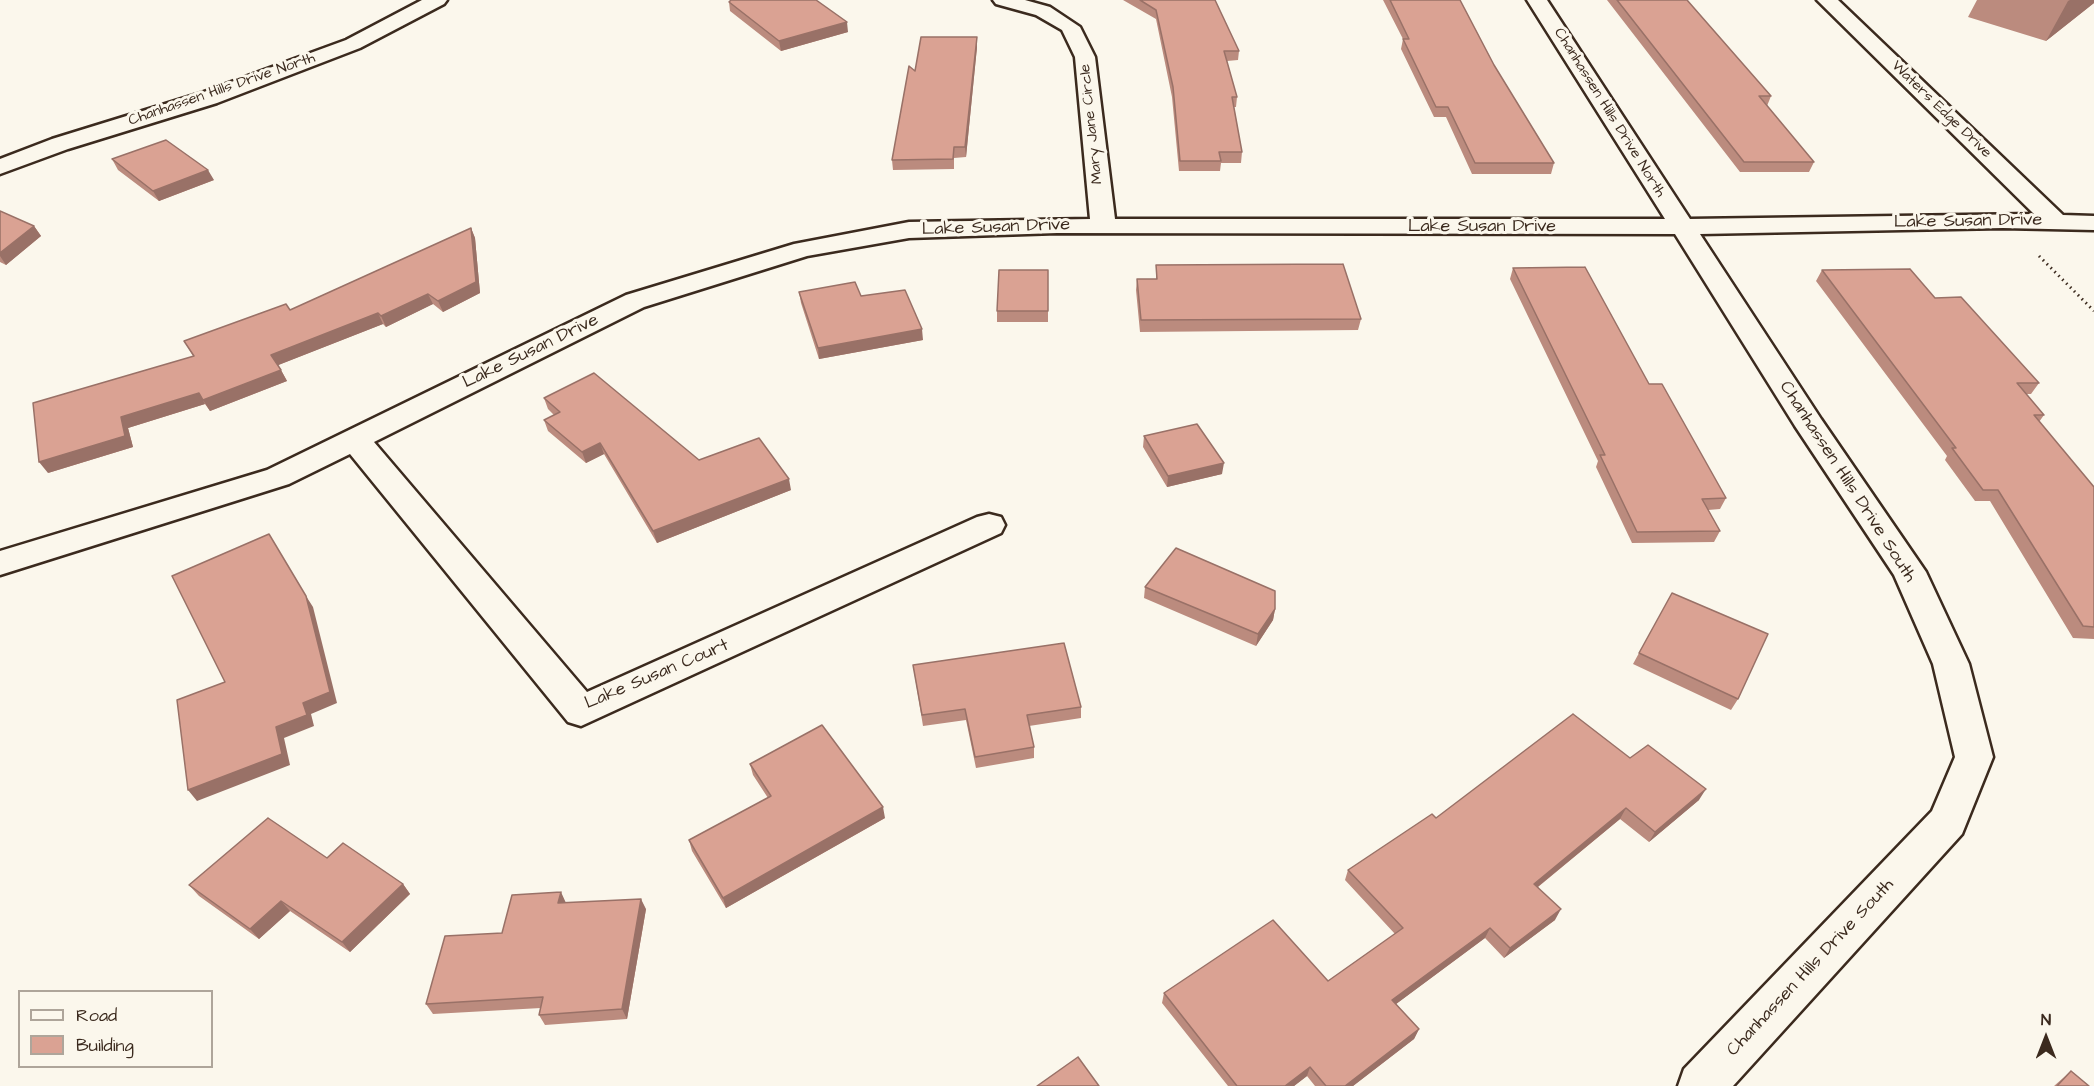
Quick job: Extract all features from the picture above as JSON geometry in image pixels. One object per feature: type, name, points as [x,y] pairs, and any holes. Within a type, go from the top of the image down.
[{"type":"street","name":"Chanhassen Hills Drive North","points":[[0,167],[60,144],[209,98],[353,44],[437,0]]},
{"type":"street","name":"Mary Jane Circle","points":[[1003,0],[1044,11],[1070,27],[1085,57],[1103,226]]},
{"type":"street","name":"Chanhassen Hills Drive North","points":[[1538,0],[1681,226]]},
{"type":"street","name":"Waters Edge Drive","points":[[1827,0],[2055,220]]},
{"type":"street","name":"Lake Susan Drive","points":[[0,564],[278,477],[634,301],[803,249],[909,230],[1103,226],[1681,226],[2094,218]]},
{"type":"street","name":"Lake Susan Drive","points":[[2055,220],[2094,223]]},
{"type":"street","name":"Chanhassen Hills Drive South","points":[[1681,226],[1909,573],[1952,664],[1974,757],[1948,822],[1701,1086]]},
{"type":"street","name":"Lake Susan Court","points":[[354,438],[581,711],[989,525]]},
{"type":"building","points":[[731,0],[816,0],[847,22],[779,41],[729,2]]},
{"type":"building","points":[[1140,0],[1215,0],[1239,51],[1224,51],[1237,97],[1232,97],[1242,152],[1219,152],[1221,161],[1180,161],[1173,87],[1156,10]]},
{"type":"building","points":[[1390,0],[1460,0],[1494,65],[1554,163],[1475,163],[1448,107],[1436,107],[1403,39],[1409,39]]},
{"type":"building","points":[[1617,0],[1687,0],[1771,96],[1759,96],[1814,162],[1744,162]]},
{"type":"building","points":[[921,37],[977,37],[965,147],[954,147],[953,159],[892,160],[909,66],[915,71]]},
{"type":"building","points":[[166,140],[208,170],[153,191],[112,159]]},
{"type":"building","points":[[0,211],[34,226],[0,253]]},
{"type":"building","points":[[471,228],[476,282],[438,301],[428,294],[381,316],[378,313],[271,355],[281,370],[203,400],[199,393],[121,417],[125,436],[39,462],[33,403],[194,356],[184,341],[286,304],[290,310]]},
{"type":"building","points":[[1343,264],[1361,319],[1141,320],[1137,279],[1157,279],[1156,265]]},
{"type":"building","points":[[1585,267],[1649,384],[1662,384],[1726,498],[1702,499],[1720,531],[1637,532],[1600,455],[1605,455],[1513,268]]},
{"type":"building","points":[[1910,269],[1935,298],[1961,297],[2039,383],[2017,383],[2044,415],[2034,415],[2094,487],[2094,627],[2083,626],[1998,490],[1983,490],[1952,448],[1956,448],[1822,270]]},
{"type":"building","points":[[999,270],[1048,270],[1048,311],[997,311]]},
{"type":"building","points":[[855,282],[861,296],[905,290],[922,329],[818,348],[799,292]]},
{"type":"building","points":[[594,373],[699,460],[759,438],[789,479],[653,531],[600,443],[582,452],[544,420],[560,412],[544,398]]},
{"type":"building","points":[[1197,424],[1224,463],[1168,476],[1144,436]]},
{"type":"building","points":[[269,534],[306,596],[330,692],[303,703],[307,715],[276,727],[282,754],[188,790],[177,700],[225,682],[172,576]]},
{"type":"building","points":[[1176,548],[1275,591],[1275,609],[1258,634],[1145,587]]},
{"type":"building","points":[[1672,593],[1768,634],[1738,699],[1639,653]]},
{"type":"building","points":[[1064,643],[1081,707],[1027,715],[1034,747],[975,757],[965,709],[922,715],[913,665]]},
{"type":"building","points":[[1573,714],[1630,758],[1648,745],[1706,789],[1655,832],[1626,808],[1534,884],[1561,909],[1510,948],[1490,928],[1392,1000],[1419,1029],[1345,1086],[1326,1086],[1310,1067],[1285,1086],[1237,1086],[1164,993],[1273,920],[1328,981],[1403,928],[1348,870],[1432,814],[1436,818]]},
{"type":"building","points":[[822,725],[883,807],[723,898],[689,840],[771,796],[750,764]]},
{"type":"building","points":[[268,818],[327,858],[343,843],[403,884],[342,942],[281,901],[250,929],[189,885]]},
{"type":"building","points":[[561,892],[558,903],[641,899],[622,1009],[539,1015],[543,997],[426,1004],[445,936],[502,933],[512,895]]},
{"type":"building","points":[[1078,1057],[1099,1086],[1037,1086]]},
{"type":"building","points":[[2071,1071],[2089,1086],[2057,1086]]}]
